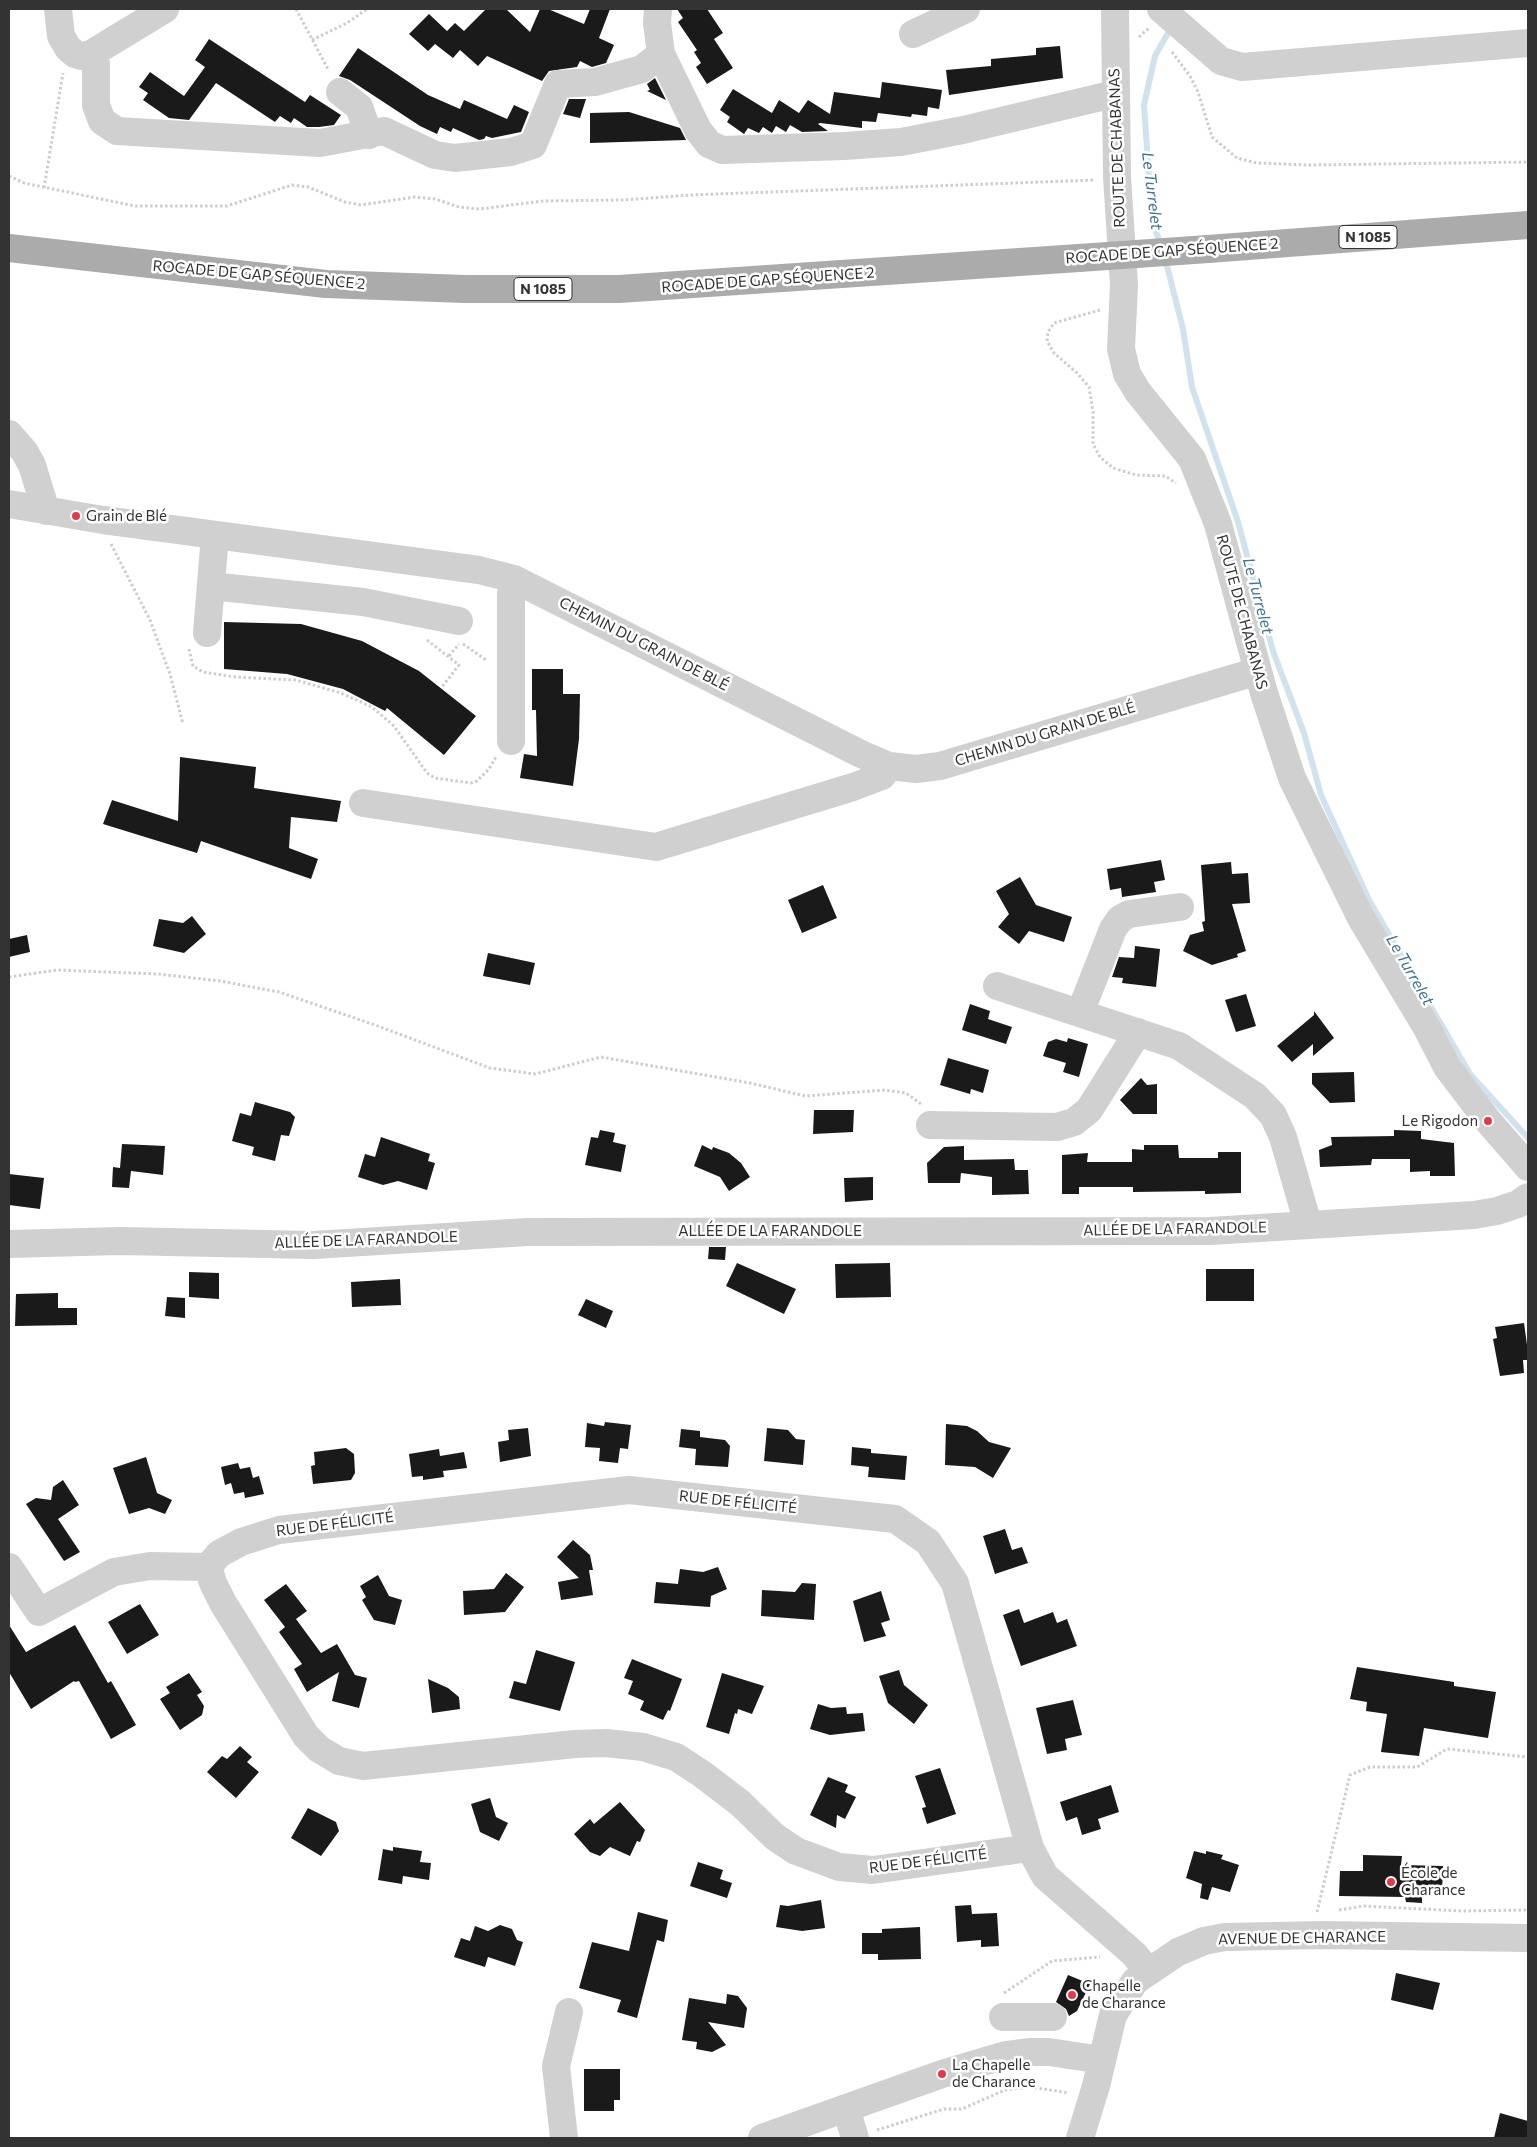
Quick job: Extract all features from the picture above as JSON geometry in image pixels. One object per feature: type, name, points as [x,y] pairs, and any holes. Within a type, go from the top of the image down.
[{"type":"main road","name":"ROCADE DE GAP SÉQUENCE 2","points":[[9,248],[326,284],[465,289],[618,289],[1528,225]]},
{"type":"street","points":[[58,9],[61,36],[96,64],[96,105],[102,121],[117,131],[320,143],[384,131],[435,155],[455,158],[511,152],[533,145],[558,84],[595,82],[642,69],[661,54]]},
{"type":"street","points":[[79,51],[164,9]]},
{"type":"street","points":[[658,9],[657,24],[661,54],[698,130],[709,144],[722,150],[900,142],[963,130],[1114,94]]},
{"type":"street","points":[[913,34],[966,9]]},
{"type":"street","name":"ROUTE DE CHABANAS","points":[[1120,10],[1115,45],[1114,94],[1116,177],[1124,285],[1121,349],[1128,374],[1138,392],[1192,459],[1218,524],[1258,671],[1292,778],[1361,918],[1427,1028],[1447,1067],[1478,1109],[1528,1167]]},
{"type":"street","points":[[1170,23],[1221,61],[1242,67],[1528,43]]},
{"type":"street","points":[[340,92],[359,107],[369,134]]},
{"type":"street","points":[[9,434],[24,451],[32,465],[46,511]]},
{"type":"street","name":"CHEMIN DU GRAIN DE BLÉ","points":[[9,504],[103,520],[480,570],[514,579],[889,766],[916,769],[940,766],[1258,671]]},
{"type":"street","points":[[197,638],[211,586],[215,535]]},
{"type":"street","points":[[504,746],[511,594],[514,579]]},
{"type":"street","points":[[211,586],[363,602],[460,632]]},
{"type":"street","points":[[363,803],[656,847],[854,787],[882,776],[889,766]]},
{"type":"street","points":[[1080,1013],[1114,929],[1120,919],[1129,914],[1180,907]]},
{"type":"street","points":[[997,986],[1138,1032],[1187,1051],[1234,1080],[1255,1096],[1273,1115],[1283,1137],[1308,1224]]},
{"type":"street","points":[[930,1125],[1057,1127],[1074,1122],[1089,1110],[1138,1032]]},
{"type":"street","name":"ALLÉE DE LA FARANDOLE","points":[[9,1244],[120,1241],[313,1245],[528,1232],[1210,1231],[1474,1216],[1518,1204],[1528,1197]]},
{"type":"street","name":"RUE DE FÉLICITÉ","points":[[1030,1848],[873,1870],[839,1867],[796,1851],[775,1837],[740,1802],[702,1774],[676,1757],[643,1747],[606,1743],[575,1744],[363,1766],[339,1761],[319,1749],[306,1736],[223,1604],[208,1567],[219,1554],[241,1542],[279,1530],[629,1490],[895,1519],[928,1542],[955,1583],[1030,1848],[1050,1880],[1119,1940],[1148,1971]]},
{"type":"street","points":[[9,1566],[39,1612],[114,1572],[150,1566],[208,1567]]},
{"type":"street","name":"AVENUE DE CHARANCE","points":[[1080,2138],[1113,2015],[1136,1981],[1178,1952],[1204,1941],[1225,1937],[1312,1935],[1528,1938]]},
{"type":"street","points":[[1022,2011],[1028,2052]]},
{"type":"street","points":[[564,2138],[556,2066],[569,2012]]},
{"type":"street","points":[[762,2138],[984,2060],[1028,2052],[1057,2053],[1102,2060]]},
{"type":"street","points":[[846,2108],[863,2135]]},
{"type":"path","points":[[296,9],[340,92]]},
{"type":"path","points":[[312,40],[346,23],[367,9]]},
{"type":"path","points":[[1115,45],[1126,44],[1170,23],[1212,137],[1237,158],[1257,163],[1309,166],[1410,162],[1528,162]]},
{"type":"path","points":[[44,188],[79,51]]},
{"type":"path","points":[[9,176],[24,184],[125,204],[172,207],[227,206],[292,185],[308,187],[345,202],[361,205],[415,197],[435,199],[458,207],[480,210],[543,201],[624,200],[690,195],[1103,180]]},
{"type":"path","points":[[103,520],[104,533],[150,620],[170,674],[183,724]]},
{"type":"path","points":[[460,632],[491,663]]},
{"type":"path","points":[[197,638],[193,666],[203,672],[235,677],[296,680],[341,693],[372,707],[394,726],[427,773],[435,778],[471,783],[477,781],[489,768],[504,746]]},
{"type":"path","points":[[423,638],[459,666],[441,688]]},
{"type":"path","points":[[9,977],[57,970],[158,974],[220,981],[279,992],[490,1068],[535,1074],[601,1058],[750,1083],[805,1096],[885,1090],[906,1093],[922,1105],[930,1125]]},
{"type":"path","points":[[1312,1935],[1350,1775],[1370,1767],[1417,1766],[1447,1749],[1528,1756]]},
{"type":"path","points":[[1022,2011],[1052,1961],[1102,1957],[1119,1940]]},
{"type":"path","points":[[863,2135],[944,2109],[962,2109],[1005,2090],[1030,2087],[1069,2094],[1070,2086]]},
{"type":"building","points":[[486,9],[506,9],[530,32],[540,9],[548,9],[584,24],[590,9],[610,9],[599,38],[614,45],[606,63],[592,67],[580,61],[577,67],[549,71],[542,81],[487,56],[478,66],[460,50],[453,58],[435,44],[428,51],[409,34],[429,14],[447,31],[455,23],[464,31]]},
{"type":"building","points":[[677,9],[707,9],[723,33],[714,39],[733,68],[707,84],[696,67],[701,63],[694,52],[697,50],[678,22],[683,18]]},
{"type":"building","points":[[209,39],[305,102],[310,95],[341,115],[334,125],[319,127],[307,127],[294,118],[291,123],[280,116],[275,122],[216,83],[189,120],[169,118],[143,100],[148,93],[139,87],[150,72],[184,96],[205,67],[195,60]]},
{"type":"building","points":[[1060,46],[1063,78],[949,95],[946,70],[991,66],[991,59],[1036,55],[1036,48]]},
{"type":"building","points":[[358,48],[428,95],[460,109],[464,100],[507,119],[514,105],[529,112],[521,132],[492,138],[486,136],[484,139],[479,140],[453,128],[451,132],[440,127],[437,134],[420,126],[350,80],[339,76]]},
{"type":"building","points":[[655,78],[666,100],[647,91],[650,90],[647,84]]},
{"type":"building","points":[[882,82],[942,90],[939,109],[928,107],[927,116],[912,114],[911,117],[878,113],[876,122],[862,121],[862,128],[820,123],[818,124],[828,131],[802,132],[790,125],[786,132],[776,126],[772,133],[763,127],[759,133],[748,128],[744,134],[727,122],[730,117],[720,110],[733,89],[772,113],[779,100],[799,113],[808,100],[830,114],[834,92],[880,98]]},
{"type":"building","points":[[569,99],[586,99],[580,118],[563,114]]},
{"type":"building","points":[[629,112],[680,128],[686,140],[590,143],[590,113]]},
{"type":"building","points":[[224,622],[301,624],[362,641],[419,671],[476,716],[444,755],[387,708],[385,711],[343,689],[287,674],[224,669]]},
{"type":"building","points":[[532,669],[563,669],[563,694],[580,694],[579,739],[573,786],[520,778],[524,754],[537,756],[536,710],[532,710]]},
{"type":"building","points":[[180,757],[256,767],[254,788],[341,801],[337,822],[291,817],[289,848],[318,859],[311,879],[201,841],[197,853],[103,824],[112,800],[178,821]]},
{"type":"building","points":[[1161,860],[1165,880],[1154,882],[1156,892],[1122,897],[1121,888],[1110,890],[1107,869]]},
{"type":"building","points":[[1231,862],[1232,874],[1248,873],[1250,903],[1232,904],[1246,951],[1237,954],[1238,957],[1212,965],[1183,951],[1190,935],[1204,931],[1202,922],[1205,921],[1201,865]]},
{"type":"building","points":[[1020,877],[1036,905],[1072,917],[1064,942],[1029,931],[1019,944],[998,927],[1009,914],[996,891]]},
{"type":"building","points":[[823,885],[837,918],[802,933],[788,900]]},
{"type":"building","points":[[192,916],[206,934],[184,953],[153,946],[159,919],[183,923]]},
{"type":"building","points":[[27,935],[30,952],[9,957],[9,939]]},
{"type":"building","points":[[1135,946],[1160,949],[1156,987],[1122,983],[1123,978],[1112,977],[1119,957],[1134,958]]},
{"type":"building","points":[[488,953],[535,963],[530,985],[483,976]]},
{"type":"building","points":[[1246,994],[1256,1026],[1236,1032],[1225,1000]]},
{"type":"building","points":[[970,1004],[990,1011],[988,1019],[1012,1027],[1006,1044],[962,1030]]},
{"type":"building","points":[[1314,1011],[1334,1038],[1313,1056],[1313,1044],[1292,1062],[1277,1046],[1314,1015]]},
{"type":"building","points":[[1068,1038],[1088,1044],[1079,1077],[1063,1072],[1066,1063],[1043,1056],[1048,1042],[1056,1039],[1067,1042]]},
{"type":"building","points":[[948,1058],[989,1070],[983,1093],[971,1089],[970,1094],[940,1085]]},
{"type":"building","points":[[1354,1072],[1355,1102],[1330,1103],[1312,1084],[1312,1073]]},
{"type":"building","points":[[1141,1078],[1147,1085],[1157,1084],[1157,1114],[1133,1114],[1120,1100]]},
{"type":"building","points":[[255,1102],[290,1112],[295,1117],[289,1136],[281,1135],[275,1161],[252,1155],[254,1147],[232,1141],[240,1113],[251,1116]]},
{"type":"building","points":[[814,1110],[854,1110],[853,1132],[813,1134]]},
{"type":"building","points":[[600,1130],[615,1133],[613,1142],[626,1145],[621,1172],[585,1165],[591,1137],[598,1138]]},
{"type":"building","points":[[1394,1130],[1421,1131],[1421,1139],[1454,1143],[1455,1176],[1430,1176],[1430,1171],[1410,1172],[1410,1159],[1372,1159],[1371,1165],[1320,1167],[1319,1150],[1332,1145],[1331,1137],[1394,1136]]},
{"type":"building","points":[[381,1137],[430,1154],[428,1161],[435,1163],[427,1190],[398,1181],[383,1185],[358,1177],[365,1154],[375,1157]]},
{"type":"building","points":[[122,1144],[165,1146],[163,1175],[131,1171],[129,1188],[112,1187],[113,1167],[120,1168]]},
{"type":"building","points":[[702,1145],[712,1150],[713,1147],[729,1153],[741,1163],[750,1177],[729,1191],[720,1177],[694,1166]]},
{"type":"building","points":[[1144,1145],[1178,1145],[1179,1158],[1218,1158],[1218,1152],[1241,1152],[1241,1193],[1205,1194],[1205,1191],[1133,1192],[1133,1187],[1079,1187],[1079,1194],[1062,1194],[1062,1155],[1088,1153],[1087,1162],[1132,1162],[1132,1149],[1144,1150]]},
{"type":"building","points":[[964,1146],[964,1160],[1014,1159],[1015,1170],[1028,1170],[1029,1194],[992,1195],[992,1177],[961,1173],[960,1183],[928,1183],[927,1163],[944,1147]]},
{"type":"building","points":[[9,1174],[44,1178],[40,1209],[9,1205]]},
{"type":"building","points":[[873,1177],[873,1200],[845,1202],[844,1178]]},
{"type":"building","points":[[709,1247],[726,1247],[725,1260],[708,1259]]},
{"type":"building","points":[[737,1263],[796,1289],[784,1314],[726,1286]]},
{"type":"building","points":[[890,1263],[891,1297],[836,1298],[835,1264]]},
{"type":"building","points":[[1206,1269],[1254,1269],[1254,1301],[1206,1301]]},
{"type":"building","points":[[189,1272],[219,1273],[219,1299],[189,1297]]},
{"type":"building","points":[[400,1279],[401,1305],[352,1307],[351,1282]]},
{"type":"building","points":[[58,1293],[58,1308],[77,1308],[77,1325],[15,1326],[16,1294]]},
{"type":"building","points":[[167,1297],[185,1298],[185,1318],[165,1316]]},
{"type":"building","points":[[586,1299],[613,1311],[606,1328],[578,1315]]},
{"type":"building","points":[[1524,1323],[1528,1360],[1523,1360],[1524,1373],[1500,1376],[1493,1339],[1497,1338],[1495,1327]]},
{"type":"building","points":[[605,1422],[631,1425],[628,1449],[620,1448],[618,1463],[599,1461],[600,1448],[585,1447],[587,1423],[604,1426]]},
{"type":"building","points":[[946,1424],[967,1426],[977,1431],[989,1442],[1011,1448],[993,1478],[975,1467],[945,1465]]},
{"type":"building","points":[[528,1428],[531,1456],[500,1462],[498,1442],[509,1440],[508,1430]]},
{"type":"building","points":[[767,1428],[788,1430],[796,1439],[805,1440],[803,1465],[764,1461]]},
{"type":"building","points":[[681,1429],[700,1431],[700,1437],[725,1440],[730,1446],[728,1467],[695,1465],[696,1449],[679,1447]]},
{"type":"building","points":[[852,1447],[871,1449],[871,1453],[907,1456],[905,1480],[868,1477],[869,1467],[851,1465]]},
{"type":"building","points":[[346,1448],[354,1454],[355,1473],[351,1480],[313,1484],[311,1466],[315,1465],[314,1452]]},
{"type":"building","points":[[439,1449],[440,1456],[464,1452],[467,1468],[443,1471],[444,1477],[423,1480],[423,1476],[412,1477],[409,1454]]},
{"type":"building","points":[[146,1457],[157,1493],[172,1500],[165,1514],[149,1508],[129,1514],[113,1468]]},
{"type":"building","points":[[238,1463],[240,1469],[250,1467],[253,1478],[259,1476],[264,1494],[245,1498],[244,1492],[234,1494],[231,1483],[225,1485],[221,1467]]},
{"type":"building","points":[[63,1480],[79,1505],[58,1519],[80,1552],[64,1561],[26,1504],[36,1498],[51,1500],[53,1487]]},
{"type":"building","points":[[1005,1529],[1012,1550],[1022,1547],[1028,1563],[995,1574],[983,1536]]},
{"type":"building","points":[[573,1540],[590,1555],[593,1570],[589,1570],[593,1595],[561,1600],[558,1582],[579,1578],[557,1557]]},
{"type":"building","points":[[718,1567],[727,1589],[711,1596],[710,1607],[654,1603],[656,1582],[678,1584],[680,1569],[703,1572]]},
{"type":"building","points":[[506,1573],[524,1587],[505,1612],[464,1615],[463,1591],[494,1589]]},
{"type":"building","points":[[378,1575],[389,1596],[402,1600],[395,1625],[374,1620],[362,1600],[366,1597],[360,1586]]},
{"type":"building","points":[[802,1583],[816,1584],[814,1620],[761,1616],[762,1590],[795,1592]]},
{"type":"building","points":[[286,1584],[307,1611],[296,1619],[321,1653],[337,1644],[355,1675],[367,1678],[359,1708],[332,1701],[339,1672],[307,1692],[294,1669],[302,1664],[279,1632],[285,1627],[264,1600]]},
{"type":"building","points":[[881,1591],[890,1620],[881,1623],[886,1636],[864,1642],[853,1601]]},
{"type":"building","points":[[140,1604],[159,1635],[127,1654],[108,1622]]},
{"type":"building","points":[[1019,1609],[1024,1623],[1053,1612],[1057,1623],[1067,1619],[1077,1646],[1021,1666],[1003,1615]]},
{"type":"building","points":[[9,1625],[26,1652],[75,1625],[108,1683],[111,1681],[136,1725],[111,1739],[79,1681],[74,1681],[31,1709],[9,1672]]},
{"type":"building","points":[[536,1650],[575,1662],[560,1711],[509,1698],[514,1681],[526,1684]]},
{"type":"building","points":[[632,1659],[682,1679],[670,1711],[668,1710],[663,1720],[640,1710],[644,1701],[628,1694],[633,1681],[624,1678]]},
{"type":"building","points":[[1357,1667],[1454,1682],[1454,1686],[1496,1692],[1488,1738],[1424,1728],[1419,1756],[1381,1752],[1387,1714],[1366,1711],[1367,1702],[1350,1699]]},
{"type":"building","points":[[899,1670],[904,1685],[928,1705],[914,1724],[888,1703],[879,1676]]},
{"type":"building","points":[[189,1673],[202,1692],[197,1695],[204,1706],[202,1715],[180,1730],[160,1699],[170,1693],[166,1687]]},
{"type":"building","points":[[722,1673],[764,1686],[752,1714],[738,1709],[737,1714],[735,1713],[729,1734],[706,1727]]},
{"type":"building","points":[[428,1679],[448,1688],[459,1697],[460,1709],[432,1713]]},
{"type":"building","points":[[1073,1700],[1082,1735],[1065,1739],[1067,1750],[1047,1754],[1036,1708]]},
{"type":"building","points":[[818,1704],[831,1708],[846,1707],[847,1714],[863,1713],[865,1731],[830,1735],[810,1729]]},
{"type":"building","points":[[240,1746],[252,1757],[247,1762],[259,1772],[236,1798],[207,1772],[222,1756],[227,1759]]},
{"type":"building","points":[[940,1768],[956,1814],[927,1824],[922,1808],[926,1807],[915,1776]]},
{"type":"building","points":[[828,1777],[848,1785],[845,1792],[856,1797],[845,1819],[837,1815],[836,1828],[810,1815]]},
{"type":"building","points":[[1111,1785],[1119,1812],[1098,1819],[1101,1829],[1082,1835],[1077,1817],[1066,1821],[1060,1802]]},
{"type":"building","points":[[490,1798],[496,1817],[508,1823],[499,1841],[480,1832],[471,1804]]},
{"type":"building","points":[[620,1802],[645,1830],[640,1842],[637,1841],[630,1856],[610,1847],[600,1856],[590,1852],[574,1834],[590,1819],[594,1824]]},
{"type":"building","points":[[308,1808],[336,1822],[339,1831],[321,1856],[291,1838]]},
{"type":"building","points":[[393,1847],[422,1851],[420,1862],[431,1863],[429,1880],[403,1876],[402,1884],[378,1880],[383,1849],[393,1851]]},
{"type":"building","points":[[1194,1851],[1206,1854],[1206,1851],[1223,1855],[1221,1859],[1239,1865],[1230,1892],[1212,1887],[1208,1900],[1200,1898],[1202,1884],[1186,1878]]},
{"type":"building","points":[[1363,1855],[1402,1856],[1401,1865],[1443,1866],[1442,1893],[1422,1893],[1422,1903],[1406,1902],[1405,1897],[1339,1896],[1340,1871],[1363,1871]]},
{"type":"building","points":[[698,1862],[723,1870],[720,1879],[732,1883],[727,1898],[690,1886]]},
{"type":"building","points":[[821,1900],[825,1928],[802,1931],[776,1927],[780,1905],[788,1906]]},
{"type":"building","points":[[971,1905],[972,1914],[997,1913],[999,1946],[981,1947],[981,1940],[957,1942],[955,1906]]},
{"type":"building","points":[[638,1912],[668,1920],[664,1942],[657,1940],[637,2018],[617,2012],[621,2000],[579,1988],[592,1942],[629,1951]]},
{"type":"building","points":[[500,1925],[512,1929],[517,1940],[523,1942],[515,1966],[488,1957],[485,1967],[454,1957],[461,1938],[470,1941],[475,1926],[488,1931]]},
{"type":"building","points":[[920,1927],[921,1959],[878,1960],[878,1954],[862,1954],[862,1933],[882,1933],[882,1929]]},
{"type":"building","points":[[1396,1973],[1440,1983],[1433,2010],[1391,2000]]},
{"type":"building","name":"Chapelle de Charance","points":[[1068,1975],[1090,1984],[1077,2011],[1069,2016],[1066,2009],[1056,2002]]},
{"type":"building","points":[[727,1994],[738,1996],[747,2008],[744,2028],[708,2022],[726,2045],[712,2052],[696,2049],[697,2042],[682,2040],[689,1998],[726,2004]]},
{"type":"building","points":[[584,2069],[620,2069],[620,2100],[614,2100],[614,2111],[584,2111]]},
{"type":"building","points":[[1500,2113],[1528,2121],[1528,2138],[1494,2138]]},
{"type":"waterway","name":"Le Turrelet","points":[[1161,246],[1152,220],[1144,105],[1155,56],[1172,26]]},
{"type":"waterway","name":"Le Turrelet","points":[[1165,258],[1183,329],[1192,387],[1238,522],[1273,651],[1304,733],[1321,795],[1369,900],[1470,1074],[1528,1138]]},
{"type":"place","name":"Grain de Blé","points":[[76,516]]},
{"type":"place","name":"Le Rigodon","points":[[1488,1121]]},
{"type":"place","name":"École de Charance","points":[[1391,1882]]},
{"type":"place","name":"Chapelle de Charance","points":[[1072,1995]]},
{"type":"place","name":"La Chapelle de Charance","points":[[942,2074]]}]
